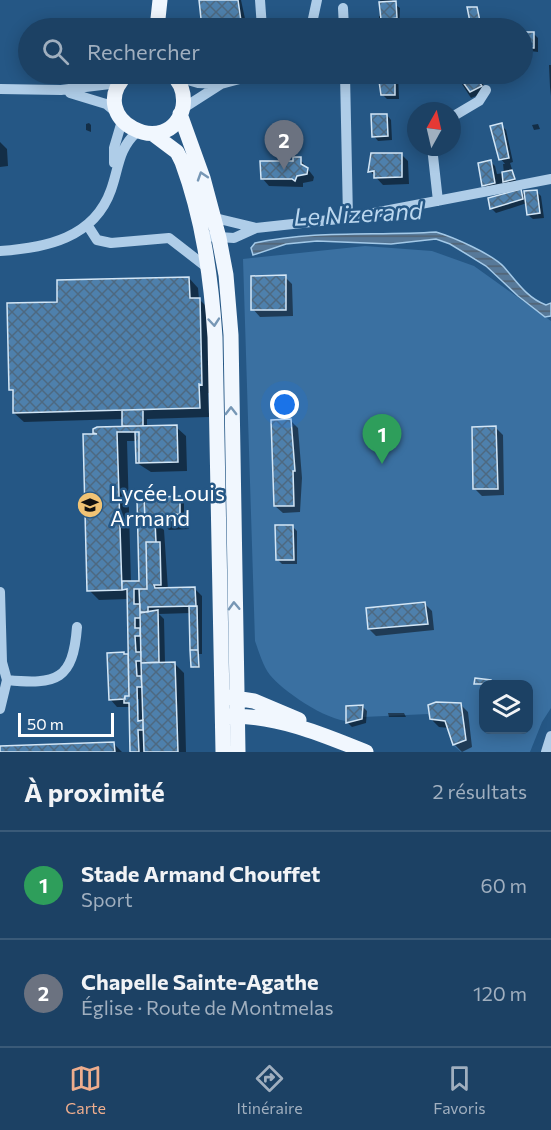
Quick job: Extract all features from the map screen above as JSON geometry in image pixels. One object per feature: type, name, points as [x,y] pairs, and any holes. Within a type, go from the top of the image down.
[{"type":"main road","points":[[158,18],[160,0]]},
{"type":"main road","points":[[119,84],[115,93],[120,117],[137,132],[153,134],[177,152],[182,162],[203,236],[215,256]]},
{"type":"main road","points":[[178,84],[183,92],[181,112],[215,218],[215,256],[231,335],[230,716],[223,752]]},
{"type":"main road","points":[[153,134],[169,127],[181,112]]},
{"type":"main road","points":[[230,697],[259,702],[301,721],[313,731]]},
{"type":"main road","points":[[230,716],[266,719],[313,731],[366,752]]},
{"type":"main road","points":[[230,716],[238,752]]},
{"type":"street","points":[[260,0],[261,18]]},
{"type":"street","points":[[312,18],[317,0]]},
{"type":"street","points":[[343,8],[344,18]]},
{"type":"street","points":[[0,89],[61,90],[92,84]]},
{"type":"street","points":[[181,112],[221,84]]},
{"type":"street","points":[[345,84],[348,218]]},
{"type":"street","points":[[61,90],[106,104],[120,117],[114,148],[113,181]]},
{"type":"street","points":[[461,111],[479,100],[486,90]]},
{"type":"street","points":[[0,251],[50,244],[71,237],[88,226],[103,208],[121,152],[127,141],[137,132]]},
{"type":"street","points":[[433,156],[438,201]]},
{"type":"street","points":[[88,226],[97,240],[111,243],[169,237],[215,256],[234,238],[256,228],[348,218],[551,178]]},
{"type":"street","points":[[215,218],[256,228]]},
{"type":"street","points":[[0,592],[2,662],[7,680],[0,709]]},
{"type":"street","points":[[7,680],[49,680],[65,671],[73,661],[77,627]]},
{"type":"street","points":[[546,752],[551,736]]},
{"type":"shaded area","points":[[436,232],[472,246],[498,262],[533,298],[546,305],[551,303],[551,316],[545,317],[486,266],[450,244],[436,239],[391,244],[317,241],[286,244],[253,255],[251,248],[255,243],[301,236]]},
{"type":"shaded area","points":[[365,246],[432,251],[474,266],[551,321],[551,708],[542,722],[530,752],[461,752],[453,745],[445,721],[432,721],[428,714],[363,717],[354,721],[329,716],[300,701],[270,675],[255,641],[243,259]]},
{"type":"building","points":[[199,0],[238,0],[241,18],[201,18]]},
{"type":"building","points":[[396,1],[397,18],[381,18],[379,2]]},
{"type":"building","points":[[467,7],[477,7],[479,18],[469,18]]},
{"type":"building","points":[[379,84],[395,84],[395,95],[381,95]]},
{"type":"building","points":[[464,84],[480,84],[482,86],[470,92]]},
{"type":"building","points":[[371,114],[387,114],[388,136],[372,137]]},
{"type":"building","points":[[502,123],[509,158],[499,160],[490,126]]},
{"type":"building","points":[[371,153],[402,153],[402,177],[374,178],[374,171],[368,172]]},
{"type":"building","points":[[293,157],[301,157],[301,164],[308,168],[307,174],[297,176],[295,181],[292,179],[261,179],[260,161],[293,161]]},
{"type":"building","points":[[491,160],[495,183],[482,186],[478,163]]},
{"type":"building","points":[[512,170],[515,179],[503,182],[502,172]]},
{"type":"building","points":[[521,189],[523,199],[490,209],[488,198]]},
{"type":"building","points":[[537,190],[540,213],[527,215],[524,191]]},
{"type":"building","points":[[286,275],[286,310],[251,310],[251,276]]},
{"type":"building","points":[[189,277],[190,298],[200,298],[202,385],[199,384],[200,408],[13,413],[13,390],[9,390],[7,303],[57,302],[57,280]]},
{"type":"building","points":[[122,410],[143,410],[143,426],[122,426]]},
{"type":"building","points":[[291,419],[295,471],[293,471],[294,506],[274,506],[271,420]]},
{"type":"building","points":[[177,425],[178,462],[139,463],[139,432],[117,432],[122,590],[87,591],[83,434],[97,434],[93,433],[93,429],[97,427]]},
{"type":"building","points":[[496,426],[498,489],[473,489],[472,427]]},
{"type":"building","points":[[135,432],[139,432],[139,463],[136,463]]},
{"type":"building","points":[[180,496],[180,514],[158,515],[158,519],[145,519],[144,498]]},
{"type":"building","points":[[144,498],[145,519],[158,519],[158,515],[180,514],[180,520],[155,521],[156,542],[146,542],[147,589],[134,589],[134,604],[140,604],[140,618],[135,618],[135,628],[140,628],[140,636],[135,636],[136,652],[141,652],[141,661],[136,661],[137,676],[141,676],[142,687],[137,687],[138,721],[143,720],[143,730],[138,730],[139,752],[130,752],[129,703],[124,703],[125,696],[129,696],[127,589],[122,590],[122,581],[139,581],[137,499]]},
{"type":"building","points":[[275,525],[293,525],[294,560],[276,560]]},
{"type":"building","points":[[146,542],[160,542],[161,585],[154,585],[155,588],[195,587],[196,606],[148,607],[148,612],[140,612],[139,589],[147,589]]},
{"type":"building","points":[[425,602],[428,624],[368,629],[366,608]]},
{"type":"building","points":[[189,606],[197,606],[198,650],[190,650]]},
{"type":"building","points":[[158,610],[159,662],[141,663],[140,613]]},
{"type":"building","points":[[190,650],[198,650],[199,667],[191,667]]},
{"type":"building","points":[[124,652],[128,654],[129,696],[125,696],[125,699],[109,700],[107,653]]},
{"type":"building","points":[[175,662],[178,752],[144,752],[141,663]]},
{"type":"building","points":[[475,678],[491,680],[479,680],[479,684],[474,684]]},
{"type":"building","points":[[436,702],[461,703],[466,740],[453,745],[445,721],[430,719],[428,705]]},
{"type":"building","points":[[363,705],[362,719],[346,723],[346,706]]},
{"type":"building","points":[[114,742],[115,752],[0,752],[0,746]]},
{"type":"place","name":"Chapelle Sainte-Agathe","points":[[284,170]]},
{"type":"place","name":"Stade Armand Chouffet","points":[[382,464]]},
{"type":"place","name":"Lycée Louis Armand","points":[[90,505]]},
{"type":"water label","name":"Le Nizerand","points":[[358,213]]}]
